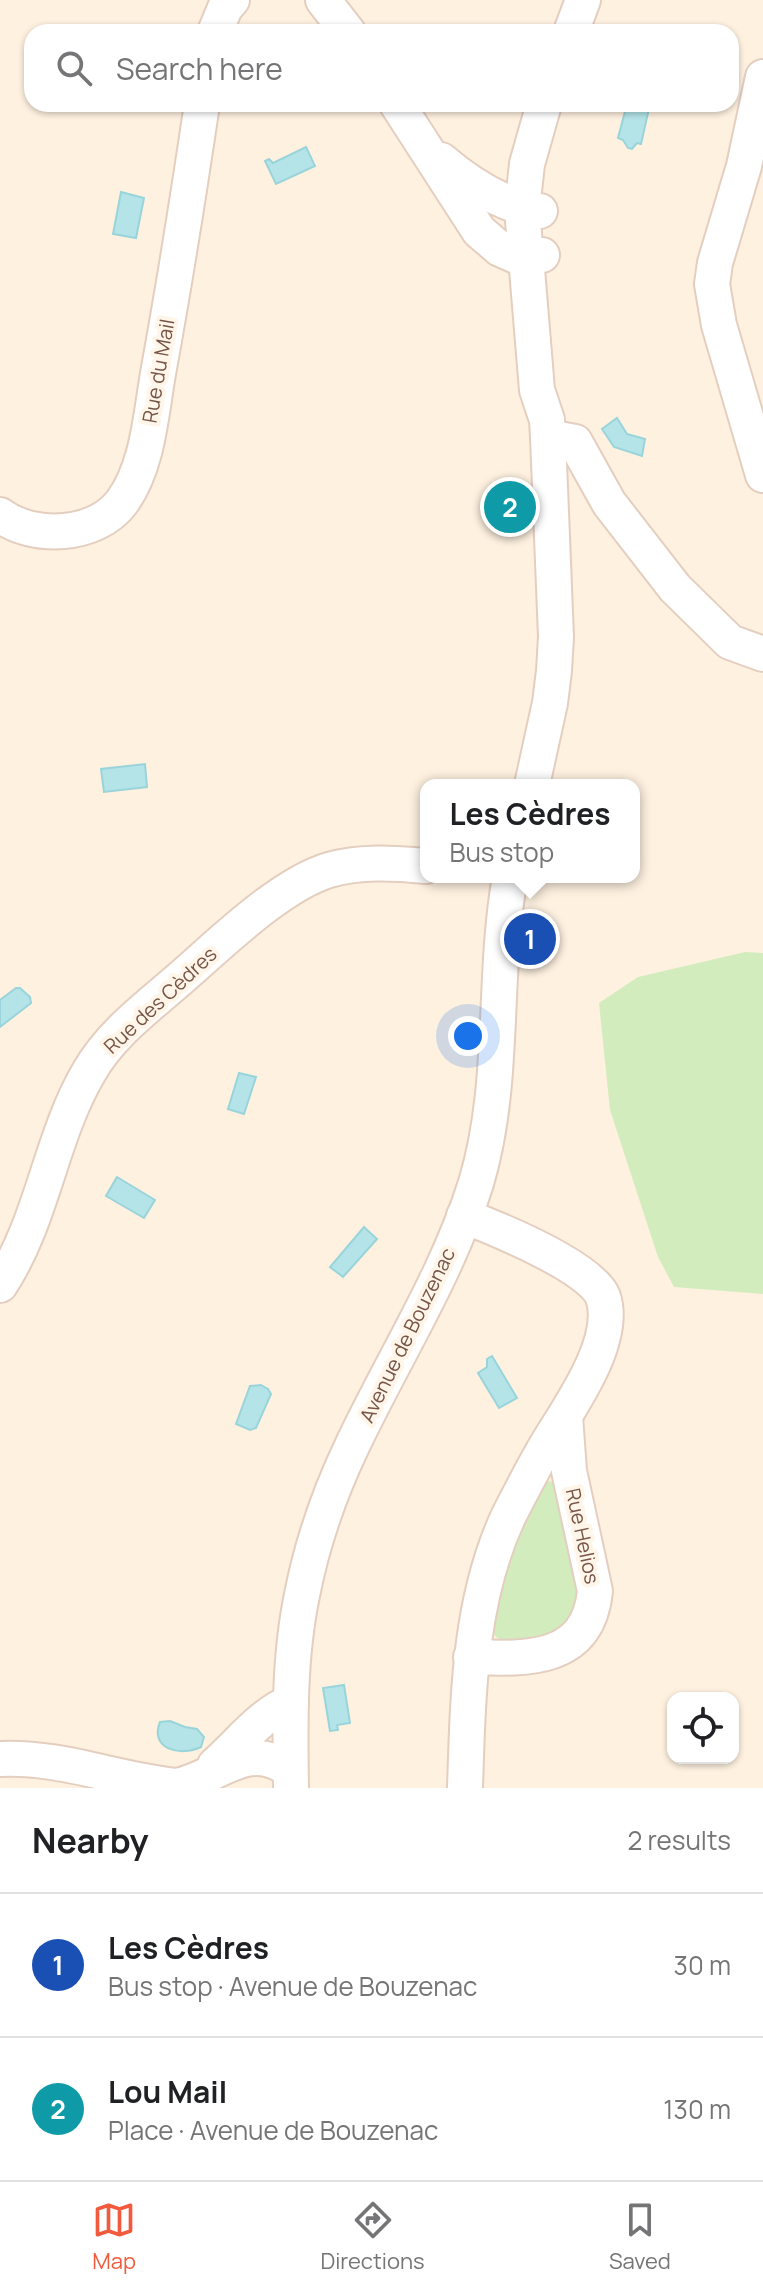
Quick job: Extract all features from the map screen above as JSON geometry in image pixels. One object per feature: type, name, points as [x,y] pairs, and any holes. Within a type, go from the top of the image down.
[{"type":"street","points":[[217,24],[232,0]]},
{"type":"street","points":[[323,0],[342,24]]},
{"type":"street","points":[[574,24],[583,0]]},
{"type":"street","points":[[591,24],[599,0]]},
{"type":"street","points":[[763,77],[744,166],[712,284],[719,325],[763,475]]},
{"type":"street","name":"Rue du Mail","points":[[0,515],[29,530],[48,531],[89,525],[114,509],[131,486],[144,447],[183,233],[201,112]]},
{"type":"street","points":[[403,112],[479,231],[500,249],[516,256],[534,255]]},
{"type":"street","points":[[533,779],[544,736],[556,637],[548,428],[537,390],[534,255],[527,164],[542,112]]},
{"type":"street","points":[[531,210],[558,112]]},
{"type":"street","points":[[428,149],[468,183],[531,210]]},
{"type":"street","points":[[548,428],[575,442],[609,503],[693,607],[730,642],[763,654]]},
{"type":"street","name":"Rue des Cèdres","points":[[0,1285],[34,1217],[88,1073],[105,1048],[129,1023],[283,894],[307,879],[329,870],[355,865],[417,862]]},
{"type":"street","name":"Avenue de Bouzenac","points":[[290,1779],[291,1702],[302,1595],[323,1519],[352,1446],[434,1284],[464,1216],[488,1133],[506,883]]},
{"type":"street","points":[[464,1216],[581,1271],[599,1289],[606,1314],[590,1370],[530,1475],[508,1518],[490,1564],[471,1657],[465,1788]]},
{"type":"street","name":"Rue Helios","points":[[471,1657],[518,1659],[542,1655],[567,1645],[582,1629],[593,1609],[595,1591],[569,1471],[565,1416]]},
{"type":"street","points":[[206,1774],[255,1726],[276,1709],[291,1702]]},
{"type":"street","points":[[0,1759],[27,1758],[73,1764],[177,1786],[246,1758],[273,1759],[290,1779]]},
{"type":"green space","points":[[745,952],[763,953],[763,1294],[674,1287],[658,1257],[610,1110],[599,1003],[638,977]]},
{"type":"green space","points":[[549,1481],[554,1482],[580,1590],[572,1616],[551,1636],[506,1643],[496,1637],[490,1628],[508,1554],[542,1486]]},
{"type":"water","points":[[625,112],[648,112],[641,144],[628,148],[618,138]]},
{"type":"water","points":[[306,147],[315,166],[276,184],[265,161],[269,159],[273,163]]},
{"type":"water","points":[[121,192],[144,198],[136,238],[113,234]]},
{"type":"water","points":[[617,418],[627,434],[645,439],[642,456],[614,447],[602,429]]},
{"type":"water","points":[[145,764],[147,787],[104,792],[101,769]]},
{"type":"water","points":[[16,988],[30,997],[31,1003],[0,1027],[0,1000]]},
{"type":"water","points":[[239,1073],[256,1077],[244,1114],[228,1109]]},
{"type":"water","points":[[117,1177],[155,1200],[144,1218],[106,1196]]},
{"type":"water","points":[[364,1227],[377,1239],[343,1277],[330,1267]]},
{"type":"water","points":[[492,1356],[517,1398],[499,1408],[478,1373],[487,1367],[487,1359]]},
{"type":"water","points":[[261,1385],[271,1394],[256,1428],[250,1430],[236,1424],[250,1386]]},
{"type":"water","points":[[344,1685],[350,1723],[337,1725],[338,1730],[330,1731],[323,1688]]},
{"type":"water","points":[[170,1721],[197,1729],[204,1737],[201,1747],[176,1751],[163,1744],[159,1739],[160,1722]]},
{"type":"place","name":"Lou Mail","points":[[510,507]]},
{"type":"place","name":"Les Cèdres","points":[[530,939]]}]
